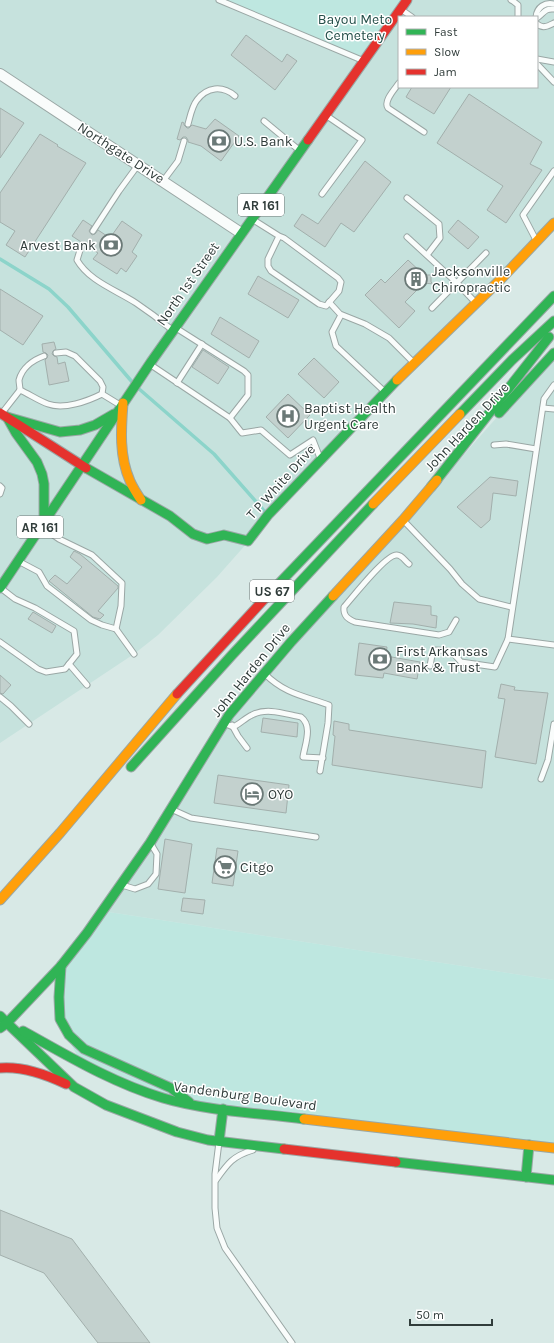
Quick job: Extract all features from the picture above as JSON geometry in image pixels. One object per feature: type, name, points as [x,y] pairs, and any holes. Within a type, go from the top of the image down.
[{"type":"main road","name":"North 1st Street","points":[[0,588],[149,364],[251,219],[402,10],[407,0]]},
{"type":"main road","name":"T P White Drive","points":[[3,414],[81,465],[170,516],[193,534],[207,539],[224,535],[248,542],[268,515],[320,459],[386,393],[414,362],[501,279],[554,223]]},
{"type":"main road","name":"US 67","points":[[0,911],[3,900],[192,679],[288,575],[554,296]]},
{"type":"main road","name":"US 67","points":[[126,772],[357,520],[512,360],[554,321]]},
{"type":"main road","points":[[431,487],[554,332]]},
{"type":"main road","name":"John Harden Drive","points":[[4,1025],[61,966],[87,933],[150,843],[171,809],[229,725],[229,715],[264,673],[554,353]]},
{"type":"main road","points":[[3,414],[60,432],[80,430],[95,425],[120,407]]},
{"type":"main road","points":[[120,407],[123,459],[130,480],[141,500]]},
{"type":"main road","points":[[3,414],[37,462],[42,474],[44,484],[42,524]]},
{"type":"main road","name":"US 67","points":[[3,900],[84,819]]},
{"type":"main road","points":[[61,966],[59,997],[60,1019],[69,1035],[84,1049],[171,1088],[193,1104]]},
{"type":"main road","points":[[0,1016],[4,1025],[74,1087]]},
{"type":"main road","name":"Vandenburg Boulevard","points":[[4,1025],[135,1089],[158,1097],[223,1110],[554,1148]]},
{"type":"main road","points":[[0,1068],[9,1066],[54,1078],[74,1087],[106,1105],[136,1117],[177,1132],[219,1141],[554,1180]]},
{"type":"main road","points":[[219,1141],[223,1110]]},
{"type":"main road","points":[[526,1177],[529,1145]]},
{"type":"street","name":"Northgate Drive","points":[[0,74],[241,233]]},
{"type":"lane","points":[[219,0],[365,62]]},
{"type":"lane","points":[[511,0],[518,5],[518,16]]},
{"type":"lane","points":[[536,16],[542,5],[548,3],[554,4]]},
{"type":"lane","points":[[537,16],[545,10],[550,8],[554,9]]},
{"type":"lane","points":[[402,10],[411,16]]},
{"type":"lane","points":[[538,25],[545,27],[552,25]]},
{"type":"lane","points":[[538,59],[554,62]]},
{"type":"lane","points":[[538,65],[554,82]]},
{"type":"lane","points":[[398,85],[386,106],[424,132]]},
{"type":"lane","points":[[188,124],[196,101],[209,90],[220,88],[235,96]]},
{"type":"lane","points":[[322,194],[362,140],[326,116]]},
{"type":"lane","points":[[264,121],[300,151]]},
{"type":"lane","points":[[163,181],[178,161],[184,141]]},
{"type":"lane","points":[[93,231],[138,165]]},
{"type":"lane","points":[[537,242],[523,215],[554,171]]},
{"type":"lane","points":[[407,198],[438,224],[440,238],[427,254]]},
{"type":"lane","points":[[251,219],[279,236],[338,278],[341,282],[339,291],[326,306],[320,304],[271,271],[268,266],[268,259],[279,236]]},
{"type":"lane","points":[[407,237],[427,254],[476,302]]},
{"type":"lane","points":[[81,247],[77,260],[82,268],[92,276],[202,344],[248,375],[248,395],[230,418]]},
{"type":"lane","points":[[432,308],[486,253]]},
{"type":"lane","points":[[328,302],[341,315],[365,324],[389,338],[414,362]]},
{"type":"lane","points":[[341,315],[332,332],[336,346],[386,393]]},
{"type":"lane","points":[[177,383],[202,344]]},
{"type":"lane","points":[[56,353],[66,352],[75,356],[100,381],[103,387],[102,394]]},
{"type":"lane","points":[[3,414],[20,390],[19,381],[28,365],[44,356]]},
{"type":"lane","points":[[149,364],[230,418],[242,433],[261,430],[290,455],[313,440],[320,459]]},
{"type":"lane","points":[[430,666],[432,655],[435,650],[446,650],[455,654],[461,662],[495,667],[508,639],[544,399],[554,385]]},
{"type":"lane","points":[[20,390],[48,404],[58,406],[82,402],[102,394]]},
{"type":"lane","points":[[102,394],[120,407]]},
{"type":"lane","points":[[543,408],[554,409]]},
{"type":"lane","points":[[494,445],[506,444],[536,450]]},
{"type":"lane","points":[[0,486],[2,488],[0,494]]},
{"type":"lane","points":[[403,520],[450,569],[462,584],[479,599],[512,607]]},
{"type":"lane","points":[[42,524],[59,539],[92,555],[122,583],[121,606],[116,629]]},
{"type":"lane","points":[[409,564],[401,556],[396,554],[385,560],[344,607],[345,615],[348,619],[355,622],[439,635],[449,632],[456,620]]},
{"type":"lane","points":[[18,561],[39,572],[47,586],[91,620],[116,629],[134,654]]},
{"type":"lane","points":[[0,588],[15,599],[36,608],[74,631],[77,654],[65,669],[46,672],[38,669],[0,642]]},
{"type":"lane","points":[[508,639],[554,645]]},
{"type":"lane","points":[[69,664],[86,685]]},
{"type":"lane","points":[[264,673],[275,684],[296,695],[329,705],[323,758],[320,771]]},
{"type":"lane","points":[[0,698],[11,706],[29,724]]},
{"type":"lane","points":[[247,748],[229,725],[241,723],[250,715],[265,710],[301,717],[306,721],[308,727],[303,757],[323,758]]},
{"type":"lane","points":[[541,779],[548,760],[554,724]]},
{"type":"lane","points":[[171,809],[191,818],[316,837]]},
{"type":"lane","points":[[121,885],[135,889],[148,884],[156,874],[157,854],[150,843]]},
{"type":"lane","points":[[219,1141],[215,1181],[217,1228],[225,1248],[292,1343]]},
{"type":"lane","points":[[215,1181],[224,1168],[235,1157],[252,1150],[269,1147]]},
{"type":"shaded area","points":[[0,0],[554,0],[554,223],[248,542],[217,577],[158,635],[134,654],[0,743]]},
{"type":"shaded area","points":[[554,353],[554,980],[102,911],[225,724]]},
{"type":"green space","name":"Bayou Meto Cemetery","points":[[219,0],[407,0],[365,62]]},
{"type":"green space","points":[[102,911],[554,980],[554,1148],[193,1105],[82,1064],[61,1026],[61,966]]},
{"type":"building","points":[[246,35],[282,62],[287,54],[297,61],[275,90],[231,55]]},
{"type":"building","points":[[411,88],[450,88],[434,114],[406,97]]},
{"type":"building","points":[[469,94],[542,142],[530,164],[542,170],[506,223],[487,210],[503,186],[437,143]]},
{"type":"building","points":[[0,108],[24,123],[0,158]]},
{"type":"building","name":"U.S. Bank","points":[[215,119],[239,136],[221,161],[201,146],[188,142],[186,137],[183,137],[180,140],[177,139],[182,122],[187,128],[192,125],[206,129]]},
{"type":"building","points":[[40,134],[86,163],[25,257],[6,245],[15,231],[0,222],[0,193]]},
{"type":"building","points":[[365,161],[391,182],[354,232],[341,223],[325,247],[294,226],[302,214],[318,224]]},
{"type":"building","name":"Arvest Bank","points":[[83,220],[92,226],[89,231],[92,235],[98,230],[110,238],[122,221],[142,235],[132,252],[137,256],[126,272],[121,268],[117,274],[93,259],[98,253],[72,236]]},
{"type":"building","points":[[458,220],[479,237],[468,249],[448,232]]},
{"type":"building","points":[[408,260],[424,275],[431,275],[431,282],[433,284],[424,283],[405,302],[415,311],[399,328],[365,295],[381,279],[385,283]]},
{"type":"building","points":[[258,276],[299,300],[288,318],[248,294]]},
{"type":"building","points":[[0,289],[43,316],[23,345],[0,330]]},
{"type":"building","points":[[220,317],[259,341],[249,358],[211,334]]},
{"type":"building","points":[[54,342],[56,349],[52,354],[57,357],[58,364],[65,362],[69,381],[49,385],[45,360],[48,355],[43,352],[42,344]]},
{"type":"building","points":[[203,350],[229,367],[218,384],[192,367]]},
{"type":"building","points":[[314,358],[339,382],[324,398],[298,374]]},
{"type":"building","name":"Baptist Health Urgent Care","points":[[288,394],[310,415],[288,438],[266,417]]},
{"type":"building","points":[[490,477],[518,481],[516,496],[493,493],[490,520],[481,528],[457,507]]},
{"type":"building","points":[[74,551],[80,554],[118,586],[118,588],[98,611],[104,615],[100,619],[93,617],[49,581],[55,575],[67,584],[82,567],[70,557]]},
{"type":"building","points":[[394,602],[431,606],[431,615],[437,616],[436,628],[413,624],[390,623]]},
{"type":"building","points":[[33,612],[56,626],[52,633],[28,619]]},
{"type":"building","name":"First Arkansas Bank & Trust","points":[[359,643],[387,647],[386,656],[420,662],[417,679],[384,673],[383,678],[355,675]]},
{"type":"building","points":[[0,675],[11,685],[3,694],[0,693]]},
{"type":"building","points":[[501,684],[515,687],[514,690],[548,693],[536,764],[495,757],[505,699],[498,698]]},
{"type":"building","points":[[263,718],[298,723],[297,737],[261,732]]},
{"type":"building","points":[[334,721],[349,724],[349,730],[486,751],[482,788],[332,765],[335,736],[333,735]]},
{"type":"building","name":"OYO","points":[[218,775],[289,785],[286,813],[214,803]]},
{"type":"building","points":[[165,839],[192,844],[185,893],[158,889]]},
{"type":"building","name":"Citgo","points":[[217,848],[238,851],[233,886],[212,883]]},
{"type":"building","points":[[183,898],[205,900],[203,914],[181,911]]},
{"type":"building","points":[[0,1210],[72,1239],[150,1343],[98,1343],[44,1273],[0,1255]]},
{"type":"waterway","points":[[0,259],[49,289],[68,307],[133,383]]},
{"type":"waterway","points":[[138,388],[214,454],[266,513]]},
{"type":"traffic: fast","points":[[0,588],[151,362],[308,140]]},
{"type":"traffic: fast","points":[[268,595],[554,296]]},
{"type":"traffic: fast","points":[[460,414],[512,360],[554,321]]},
{"type":"traffic: fast","points":[[431,487],[549,337]]},
{"type":"traffic: fast","points":[[499,413],[554,353]]},
{"type":"traffic: fast","points":[[86,468],[170,516],[193,534],[207,539],[224,535],[248,541],[268,515],[397,380]]},
{"type":"traffic: fast","points":[[7,417],[60,432],[80,430],[95,425],[114,414]]},
{"type":"traffic: fast","points":[[7,417],[16,433],[37,462],[42,474],[44,484],[44,521]]},
{"type":"traffic: fast","points":[[131,767],[232,655],[373,504]]},
{"type":"traffic: fast","points":[[0,1028],[7,1023],[61,966],[87,933],[150,843],[229,715],[291,642],[333,596]]},
{"type":"traffic: fast","points":[[61,966],[59,997],[60,1019],[69,1035],[84,1049],[171,1088],[189,1102]]},
{"type":"traffic: fast","points":[[0,1016],[7,1023]]},
{"type":"traffic: fast","points":[[7,1023],[74,1087],[106,1105],[177,1132],[208,1140],[284,1149]]},
{"type":"traffic: fast","points":[[23,1031],[109,1077],[126,1085],[163,1098],[215,1109],[304,1119]]},
{"type":"traffic: fast","points":[[219,1141],[223,1109]]},
{"type":"traffic: fast","points":[[526,1177],[529,1145]]},
{"type":"traffic: fast","points":[[396,1162],[554,1180]]},
{"type":"traffic: slow","points":[[397,380],[501,279],[554,223]]},
{"type":"traffic: slow","points":[[123,403],[121,433],[122,452],[126,472],[141,500]]},
{"type":"traffic: slow","points":[[373,504],[460,414]]},
{"type":"traffic: slow","points":[[333,596],[403,520],[437,480]]},
{"type":"traffic: slow","points":[[0,900],[60,833],[177,694]]},
{"type":"traffic: slow","points":[[304,1119],[554,1148]]},
{"type":"traffic: jam","points":[[308,140],[407,0]]},
{"type":"traffic: jam","points":[[0,413],[86,468]]},
{"type":"traffic: jam","points":[[177,694],[268,595]]},
{"type":"traffic: jam","points":[[0,1068],[17,1068],[34,1072],[66,1084]]},
{"type":"traffic: jam","points":[[284,1149],[396,1162]]},
{"type":"place","name":"U.S. Bank","points":[[219,141]]},
{"type":"place","name":"Arvest Bank","points":[[111,245]]},
{"type":"place","name":"Jacksonville Chiropractic","points":[[416,279]]},
{"type":"place","name":"Baptist Health Urgent Care","points":[[288,416]]},
{"type":"place","name":"First Arkansas Bank & Trust","points":[[380,659]]},
{"type":"place","name":"OYO","points":[[252,794]]},
{"type":"place","name":"Citgo","points":[[225,867]]}]
